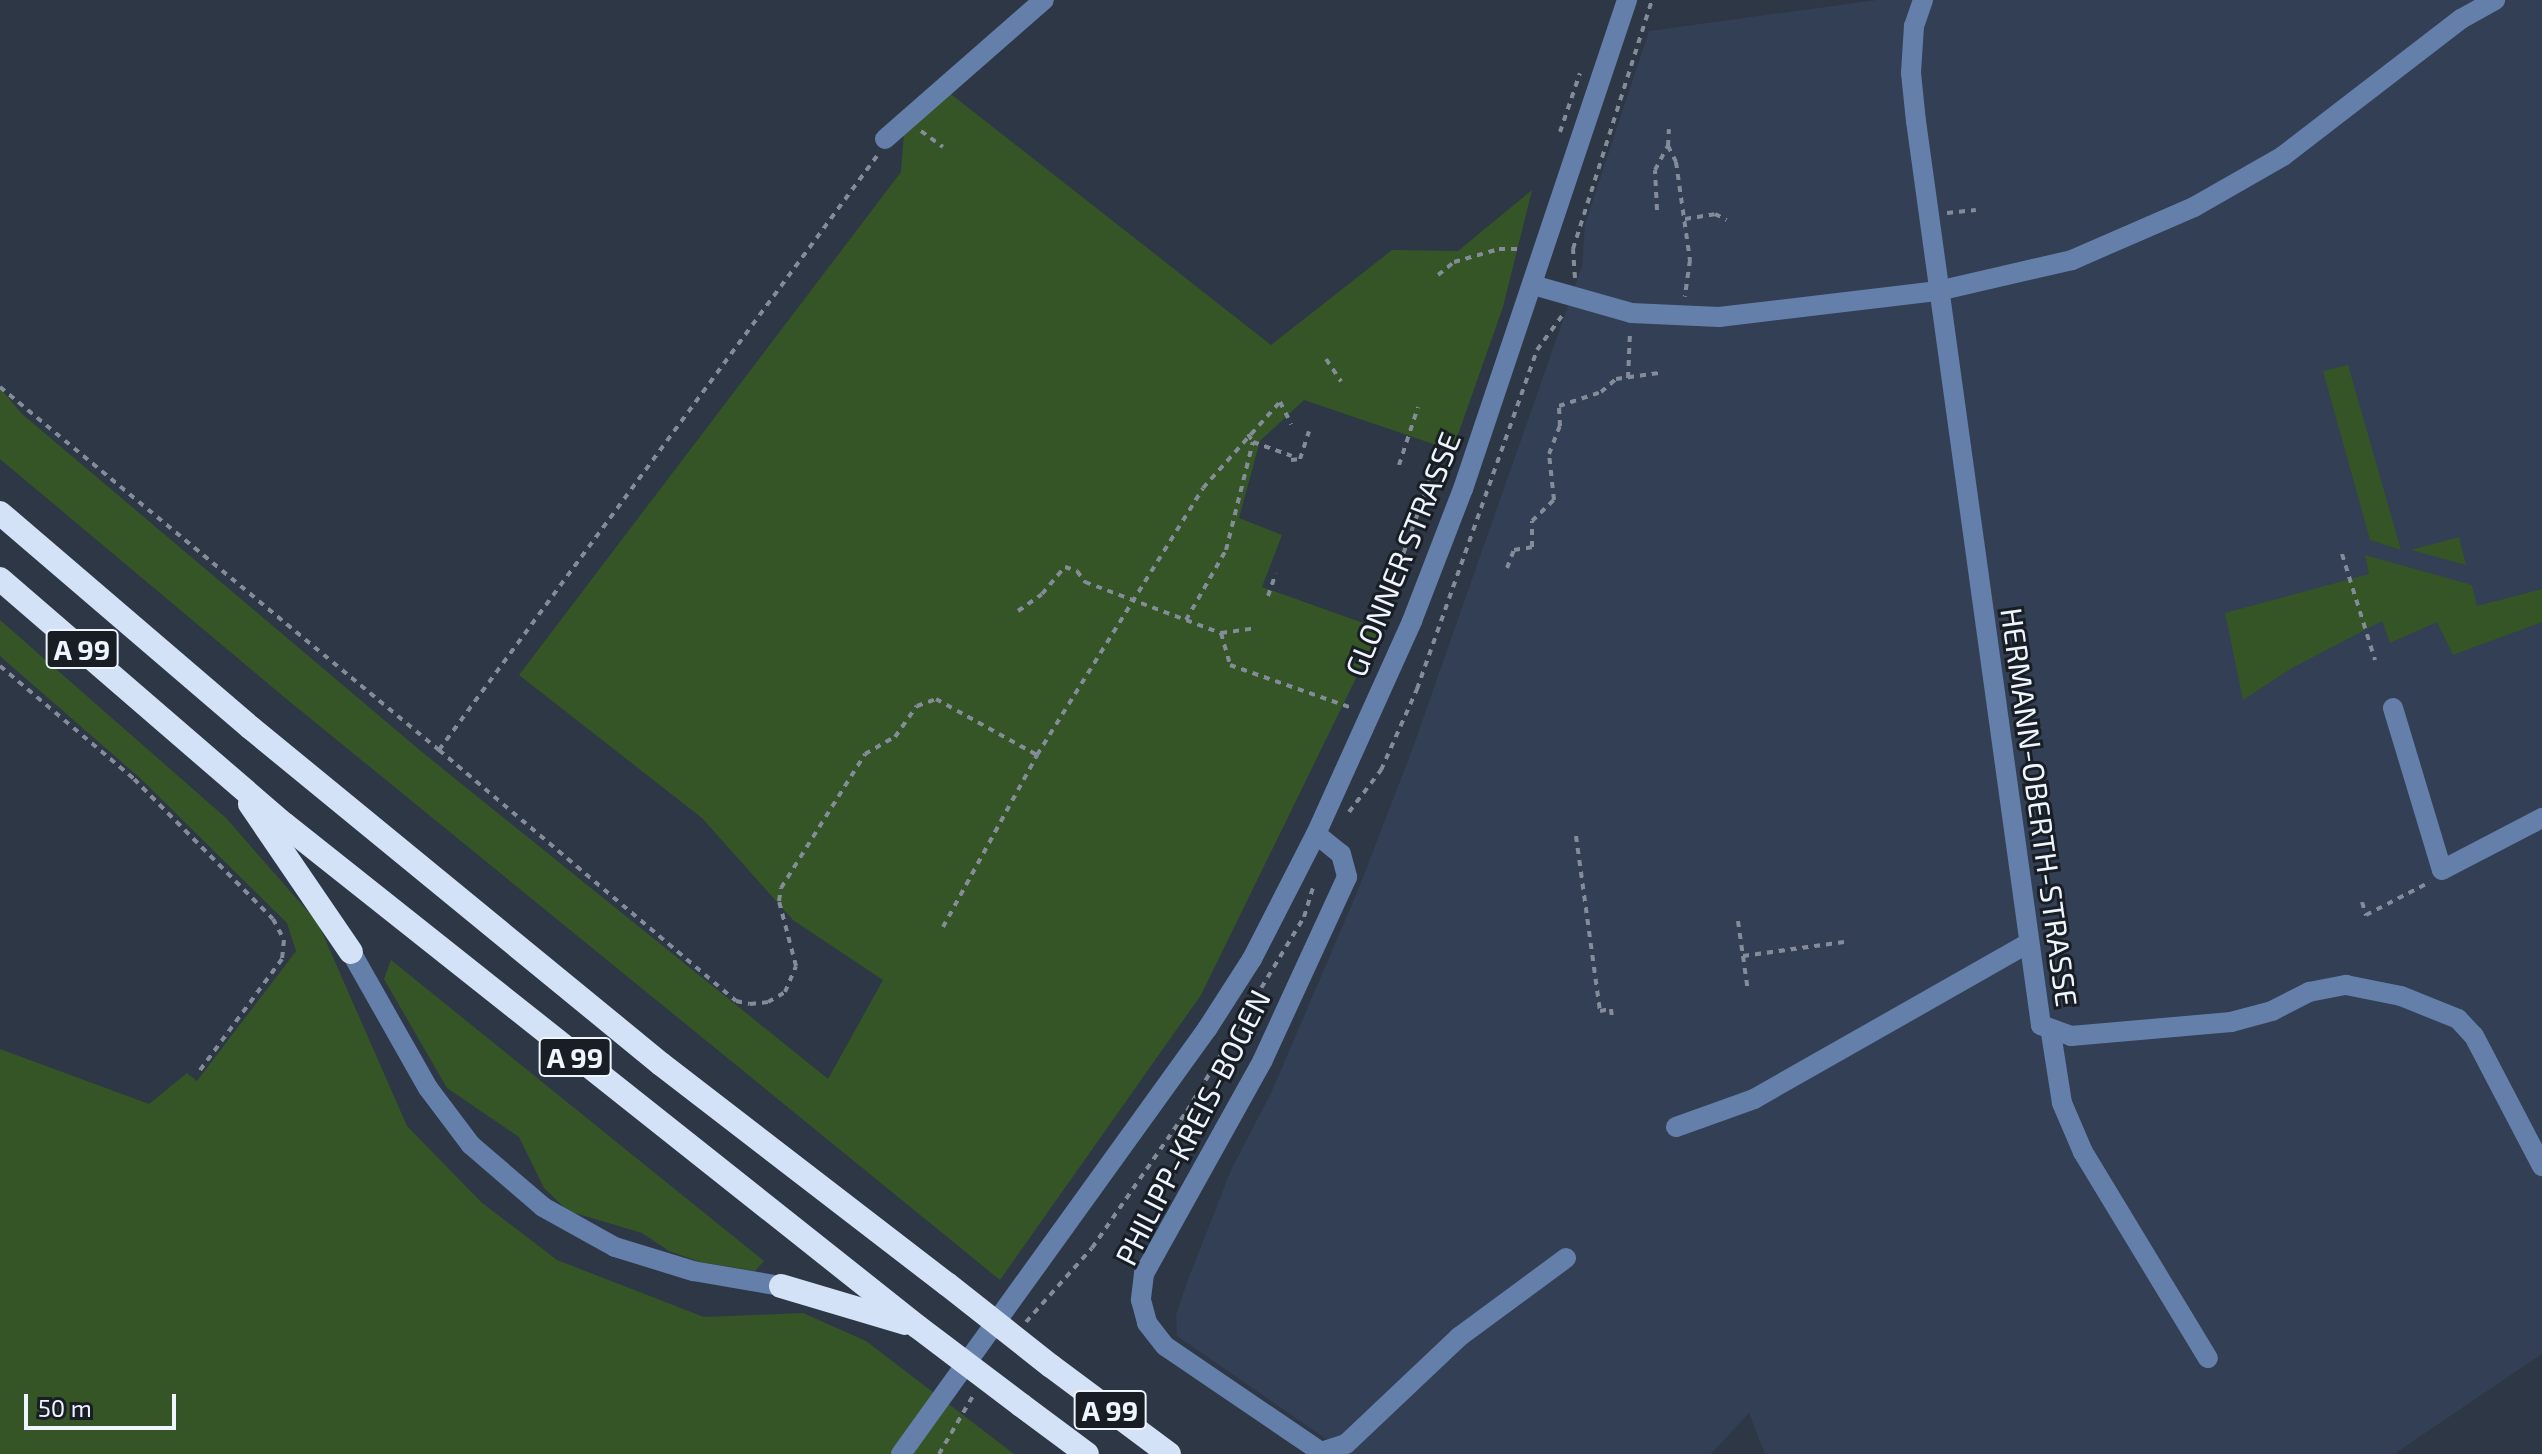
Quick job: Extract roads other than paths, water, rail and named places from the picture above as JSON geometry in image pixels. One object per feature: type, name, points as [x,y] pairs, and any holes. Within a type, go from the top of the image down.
[{"type":"highway","name":"A 99","points":[[0,513],[251,728],[661,1064],[1169,1454]]},
{"type":"highway","name":"A 99","points":[[0,579],[236,781],[628,1100],[918,1327],[1087,1454]]},
{"type":"highway","points":[[236,781],[351,952]]},
{"type":"highway","points":[[781,1286],[918,1327]]},
{"type":"street","points":[[885,139],[1044,0]]},
{"type":"street","name":"HERMANN-OBERTH-STRASSE","points":[[1923,0],[1914,26],[1911,73],[2036,1011],[2051,1033],[2071,1036],[2231,1022],[2272,1011],[2309,992],[2346,985],[2401,996],[2458,1019],[2474,1036],[2542,1166]]},
{"type":"street","points":[[1533,285],[1631,313],[1683,317],[1759,314],[1938,291],[2072,260],[2194,207],[2306,141],[2461,19],[2495,0]]},
{"type":"street","name":"GLONNER STRASSE","points":[[901,1454],[1160,1098],[1252,959],[1323,839],[1412,621],[1533,285],[1622,1]]},
{"type":"street","points":[[2393,708],[2442,870],[2542,818]]},
{"type":"street","name":"PHILIPP-KREIS-BOGEN","points":[[1323,839],[1341,854],[1347,877],[1263,1060],[1144,1274],[1141,1300],[1147,1323],[1165,1346],[1321,1452],[1346,1444],[1459,1337],[1566,1258]]},
{"type":"street","points":[[1676,1127],[1754,1099],[1974,969],[2027,944]]},
{"type":"street","points":[[351,952],[428,1088],[471,1145],[543,1207],[615,1247],[693,1271],[781,1286]]},
{"type":"street","points":[[2051,1033],[2062,1103],[2083,1152],[2208,1358]]}]
